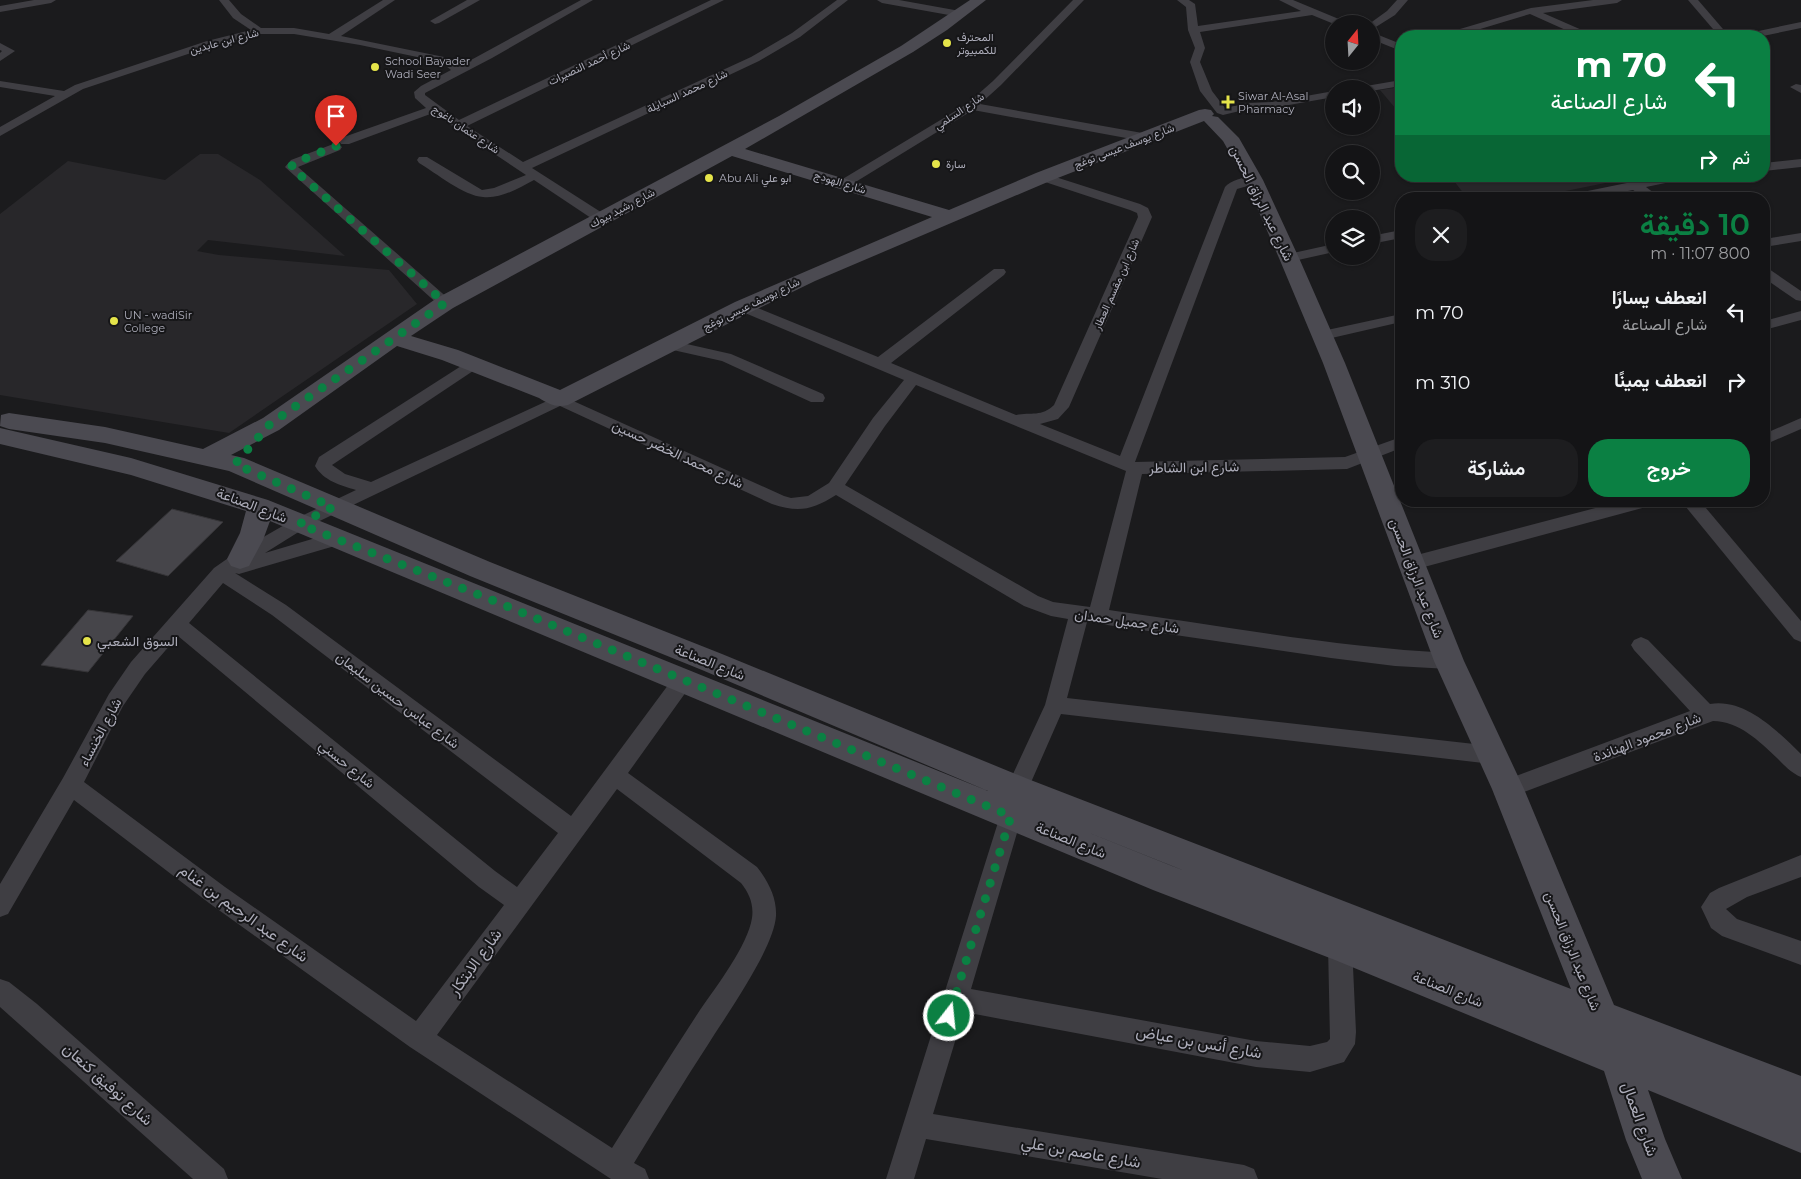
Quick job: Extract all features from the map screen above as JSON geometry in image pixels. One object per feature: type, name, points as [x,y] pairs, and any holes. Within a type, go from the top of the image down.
[{"type":"street","points":[[0,9],[51,0]]},
{"type":"street","points":[[224,0],[237,16],[259,30]]},
{"type":"street","points":[[330,37],[390,0]]},
{"type":"street","points":[[435,21],[475,0]]},
{"type":"street","name":"شارع عثمان ناغوج","points":[[588,0],[488,56],[458,70],[420,92],[420,97],[434,109],[602,219]]},
{"type":"street","name":"شارع أحمد النصيرات","points":[[459,124],[719,0]]},
{"type":"street","name":"شارع محمد السبايلة","points":[[523,167],[755,59],[796,35],[843,0]]},
{"type":"street","points":[[882,0],[918,3],[960,14]]},
{"type":"street","name":"شارع رشيد بيوك","points":[[207,457],[270,424],[445,303],[731,150],[906,50],[979,0]]},
{"type":"street","name":"شارع السلمي","points":[[845,183],[971,106],[997,84],[1079,0]]},
{"type":"street","name":"شارع عبد الرزاق الحسن","points":[[1182,0],[1191,6],[1193,30],[1200,48],[1194,62],[1218,118],[1254,180],[1323,335],[1449,661],[1508,789],[1601,1018]]},
{"type":"street","points":[[1284,0],[1325,17]]},
{"type":"street","points":[[1380,21],[1403,0]]},
{"type":"street","points":[[1467,30],[1531,11],[1617,0]]},
{"type":"street","points":[[1693,0],[1719,30]]},
{"type":"street","points":[[1531,11],[1574,30]]},
{"type":"street","points":[[1193,30],[1312,12]]},
{"type":"street","points":[[1770,32],[1801,25]]},
{"type":"street","name":"شارع ابن عابدين","points":[[0,132],[64,94],[86,84],[210,43],[259,30],[294,31],[445,60],[458,70]]},
{"type":"street","points":[[1380,40],[1395,46]]},
{"type":"street","points":[[0,46],[10,51],[0,58]]},
{"type":"street","points":[[0,84],[64,94]]},
{"type":"street","points":[[1380,87],[1395,84]]},
{"type":"street","points":[[1218,118],[1272,104],[1325,95]]},
{"type":"street","points":[[971,106],[1148,138]]},
{"type":"street","points":[[434,109],[340,144],[294,163],[291,167],[445,303]]},
{"type":"street","name":"شارع يوسف عيسى توغج","points":[[299,524],[560,400],[743,307],[949,216],[1043,177],[1179,125],[1218,118]]},
{"type":"street","name":"شارع الهودج","points":[[731,150],[949,216]]},
{"type":"street","points":[[424,160],[475,192],[482,194],[492,193],[535,175]]},
{"type":"street","points":[[1770,166],[1801,163]]},
{"type":"street","name":"شارع ابن مقسم العطار","points":[[1014,419],[1038,420],[1047,418],[1055,415],[1061,406],[1145,217],[1143,211],[1135,207],[1043,177]]},
{"type":"street","points":[[1130,467],[1231,187],[1254,180]]},
{"type":"street","points":[[1601,192],[1650,182]]},
{"type":"street","points":[[1634,185],[1645,192]]},
{"type":"street","points":[[1380,238],[1395,235]]},
{"type":"street","points":[[1770,241],[1801,237]]},
{"type":"street","points":[[1289,258],[1325,250]]},
{"type":"street","points":[[879,364],[999,272]]},
{"type":"street","points":[[1770,276],[1801,298]]},
{"type":"street","name":"شارع ابن مقسم العطار","points":[[743,307],[1130,467]]},
{"type":"street","points":[[1770,324],[1801,315]]},
{"type":"street","points":[[1323,335],[1395,319]]},
{"type":"street","name":"شارع محمد الخضر حسين","points":[[394,338],[450,355],[547,393],[785,502],[803,504],[812,502],[835,487],[879,422],[913,378]]},
{"type":"street","points":[[669,345],[726,357],[817,398]]},
{"type":"street","points":[[373,489],[334,475],[323,466],[325,461],[474,364]]},
{"type":"street","name":"شارع الصناعة","points":[[0,420],[105,435],[235,464],[1014,803],[1165,879],[1340,945],[1801,1133]]},
{"type":"street","points":[[1770,437],[1801,423]]},
{"type":"street","name":"شارع رشيد بيوك","points":[[235,464],[270,424]]},
{"type":"street","name":"شارع الصناعة","points":[[0,436],[92,457],[198,485],[259,506],[299,524],[339,538],[684,679],[1014,803],[1601,1018],[1801,1094]]},
{"type":"street","name":"شارع ابن الشاطر","points":[[1014,803],[1055,705],[1089,615],[1130,467],[1347,463],[1395,444]]},
{"type":"street","name":"شارع جميل حمدان","points":[[835,487],[864,502],[1031,602],[1050,609],[1321,649],[1396,658],[1449,661]]},
{"type":"street","points":[[231,566],[255,531],[259,506]]},
{"type":"street","points":[[1413,564],[1624,507]]},
{"type":"street","points":[[1695,507],[1801,633]]},
{"type":"street","name":"شارع الخنساء","points":[[0,906],[72,785],[128,682],[159,641],[231,566],[299,524]]},
{"type":"street","points":[[231,566],[339,538]]},
{"type":"street","name":"شارع عباس حسين سليمان","points":[[231,566],[278,610],[573,831]]},
{"type":"street","name":"شارع حسني","points":[[177,624],[487,879],[519,902]]},
{"type":"street","points":[[1641,645],[1706,714]]},
{"type":"street","name":"شارع الابتكار","points":[[420,1038],[684,679]]},
{"type":"street","points":[[1055,705],[1492,755]]},
{"type":"street","name":"شارع محمود الهناندة","points":[[1508,789],[1706,714],[1723,713],[1743,719],[1757,728],[1801,768]]},
{"type":"street","points":[[420,1038],[626,1173],[661,1094],[739,973],[759,935],[764,917],[763,902],[758,887],[749,875],[615,775]]},
{"type":"street","name":"شارع عبد الرحيم بن غنام","points":[[72,785],[217,895],[420,1038]]},
{"type":"street","points":[[900,1179],[918,1125],[954,998],[1014,803]]},
{"type":"street","points":[[1801,866],[1728,894],[1716,901],[1713,907],[1720,920],[1730,928],[1801,953]]},
{"type":"street","name":"شارع أنس بن عياض","points":[[954,998],[1256,1054],[1310,1059],[1335,1053],[1342,1044],[1340,945]]},
{"type":"street","name":"شارع توفيق كنعان","points":[[0,991],[28,1013],[214,1179]]},
{"type":"street","name":"شارع العمال","points":[[1620,1059],[1662,1179]]},
{"type":"street","name":"شارع عاصم بن علي","points":[[918,1125],[1244,1179]]},
{"type":"shaded area","points":[[1395,88],[1395,108],[1380,90]]},
{"type":"shaded area","points":[[200,154],[218,154],[260,180],[345,256],[208,240],[197,251],[219,255],[389,270],[417,304],[229,433],[0,395],[0,214],[68,161],[165,180]]},
{"type":"shaded area","points":[[1455,182],[1610,182],[1561,192],[1463,192]]},
{"type":"building","points":[[172,509],[223,522],[168,576],[116,561]]},
{"type":"building","name":"السوق الشعبي","points":[[88,610],[133,616],[88,672],[41,665]]},
{"type":"place","name":"المحترف للكمبيوتر","points":[[947,43]]},
{"type":"place","name":"School Bayader Wadi Seer","points":[[375,67]]},
{"type":"place","name":"Siwar Al-Asal Pharmacy","points":[[1228,102]]},
{"type":"place","name":"سارة","points":[[936,164]]},
{"type":"place","name":"Abu Ali ابو علي","points":[[709,178]]},
{"type":"place","name":"UN - wadiSir College","points":[[114,321]]},
{"type":"place","name":"السوق الشعبي","points":[[87,641]]},
{"type":"route","points":[[336,146],[294,163],[291,167],[445,303],[270,424],[252,447],[235,464],[333,507],[299,524],[339,538],[492,600],[1011,816],[949,1016]]}]
